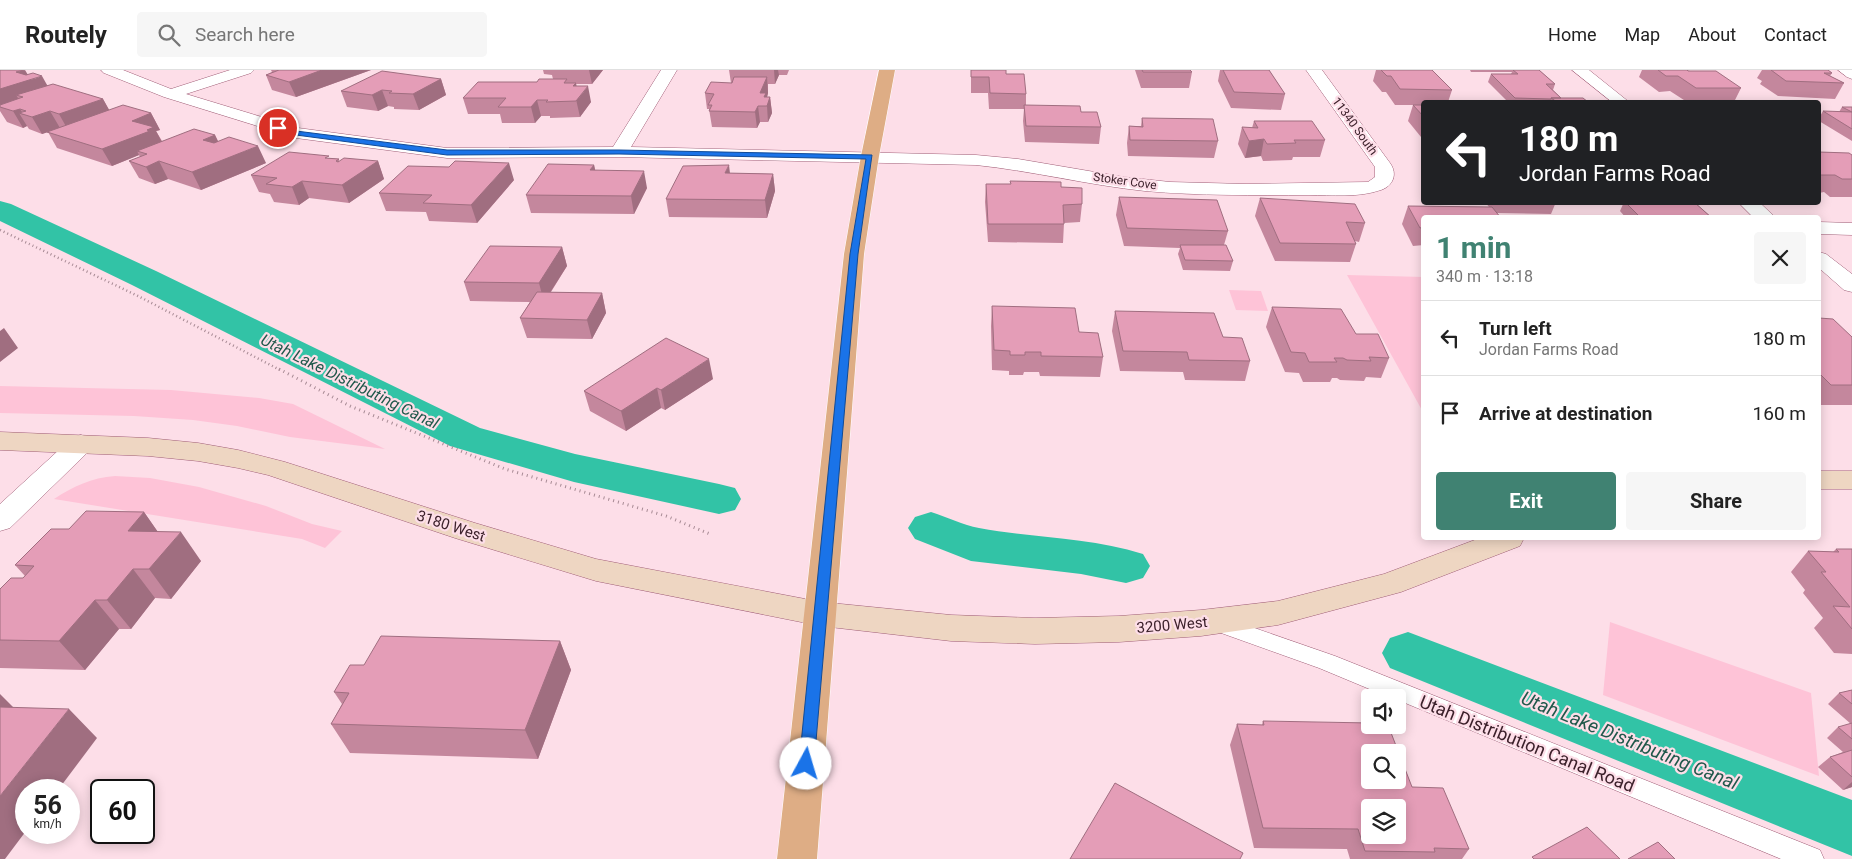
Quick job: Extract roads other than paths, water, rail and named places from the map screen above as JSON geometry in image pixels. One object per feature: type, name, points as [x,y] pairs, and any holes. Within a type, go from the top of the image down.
[{"type":"main road","points":[[797,859],[822,614],[854,254],[870,156],[887,70]]},
{"type":"street","name":"Stoker Cove","points":[[109,70],[170,94],[296,133],[447,153],[619,152],[870,156],[1002,162],[1128,183],[1182,188],[1361,189],[1380,183]]},
{"type":"street","points":[[170,94],[246,70]]},
{"type":"street","points":[[619,152],[669,70]]},
{"type":"street","name":"11340 South","points":[[1314,70],[1384,167],[1385,178],[1380,183]]},
{"type":"street","points":[[1580,70],[1618,100]]},
{"type":"street","points":[[1846,70],[1852,74]]},
{"type":"street","points":[[1751,205],[1763,215]]},
{"type":"street","points":[[1821,228],[1852,229]]},
{"type":"street","points":[[1821,260],[1852,285]]},
{"type":"street","points":[[0,442],[81,444]]},
{"type":"street","points":[[0,521],[81,444]]},
{"type":"street","name":"3180 West","points":[[81,444],[148,447],[198,452],[266,466],[465,531],[596,570],[822,614]]},
{"type":"street","points":[[1821,480],[1852,480]]},
{"type":"street","name":"3200 West","points":[[822,614],[952,628],[1035,631],[1119,629],[1214,622],[1278,613],[1350,596],[1390,584],[1504,540]]},
{"type":"lane","name":"Utah Distribution Canal Road","points":[[1214,622],[1336,666],[1811,859]]},
{"type":"waterway","name":"Utah Lake Distributing Canal","points":[[0,210],[144,278],[465,437],[574,468],[719,499]]},
{"type":"waterway","name":"Utah Lake Distributing Canal","points":[[931,528],[971,544],[1081,557],[1126,566]]},
{"type":"waterway","name":"Utah Lake Distributing Canal","points":[[1408,653],[1852,828]]}]
